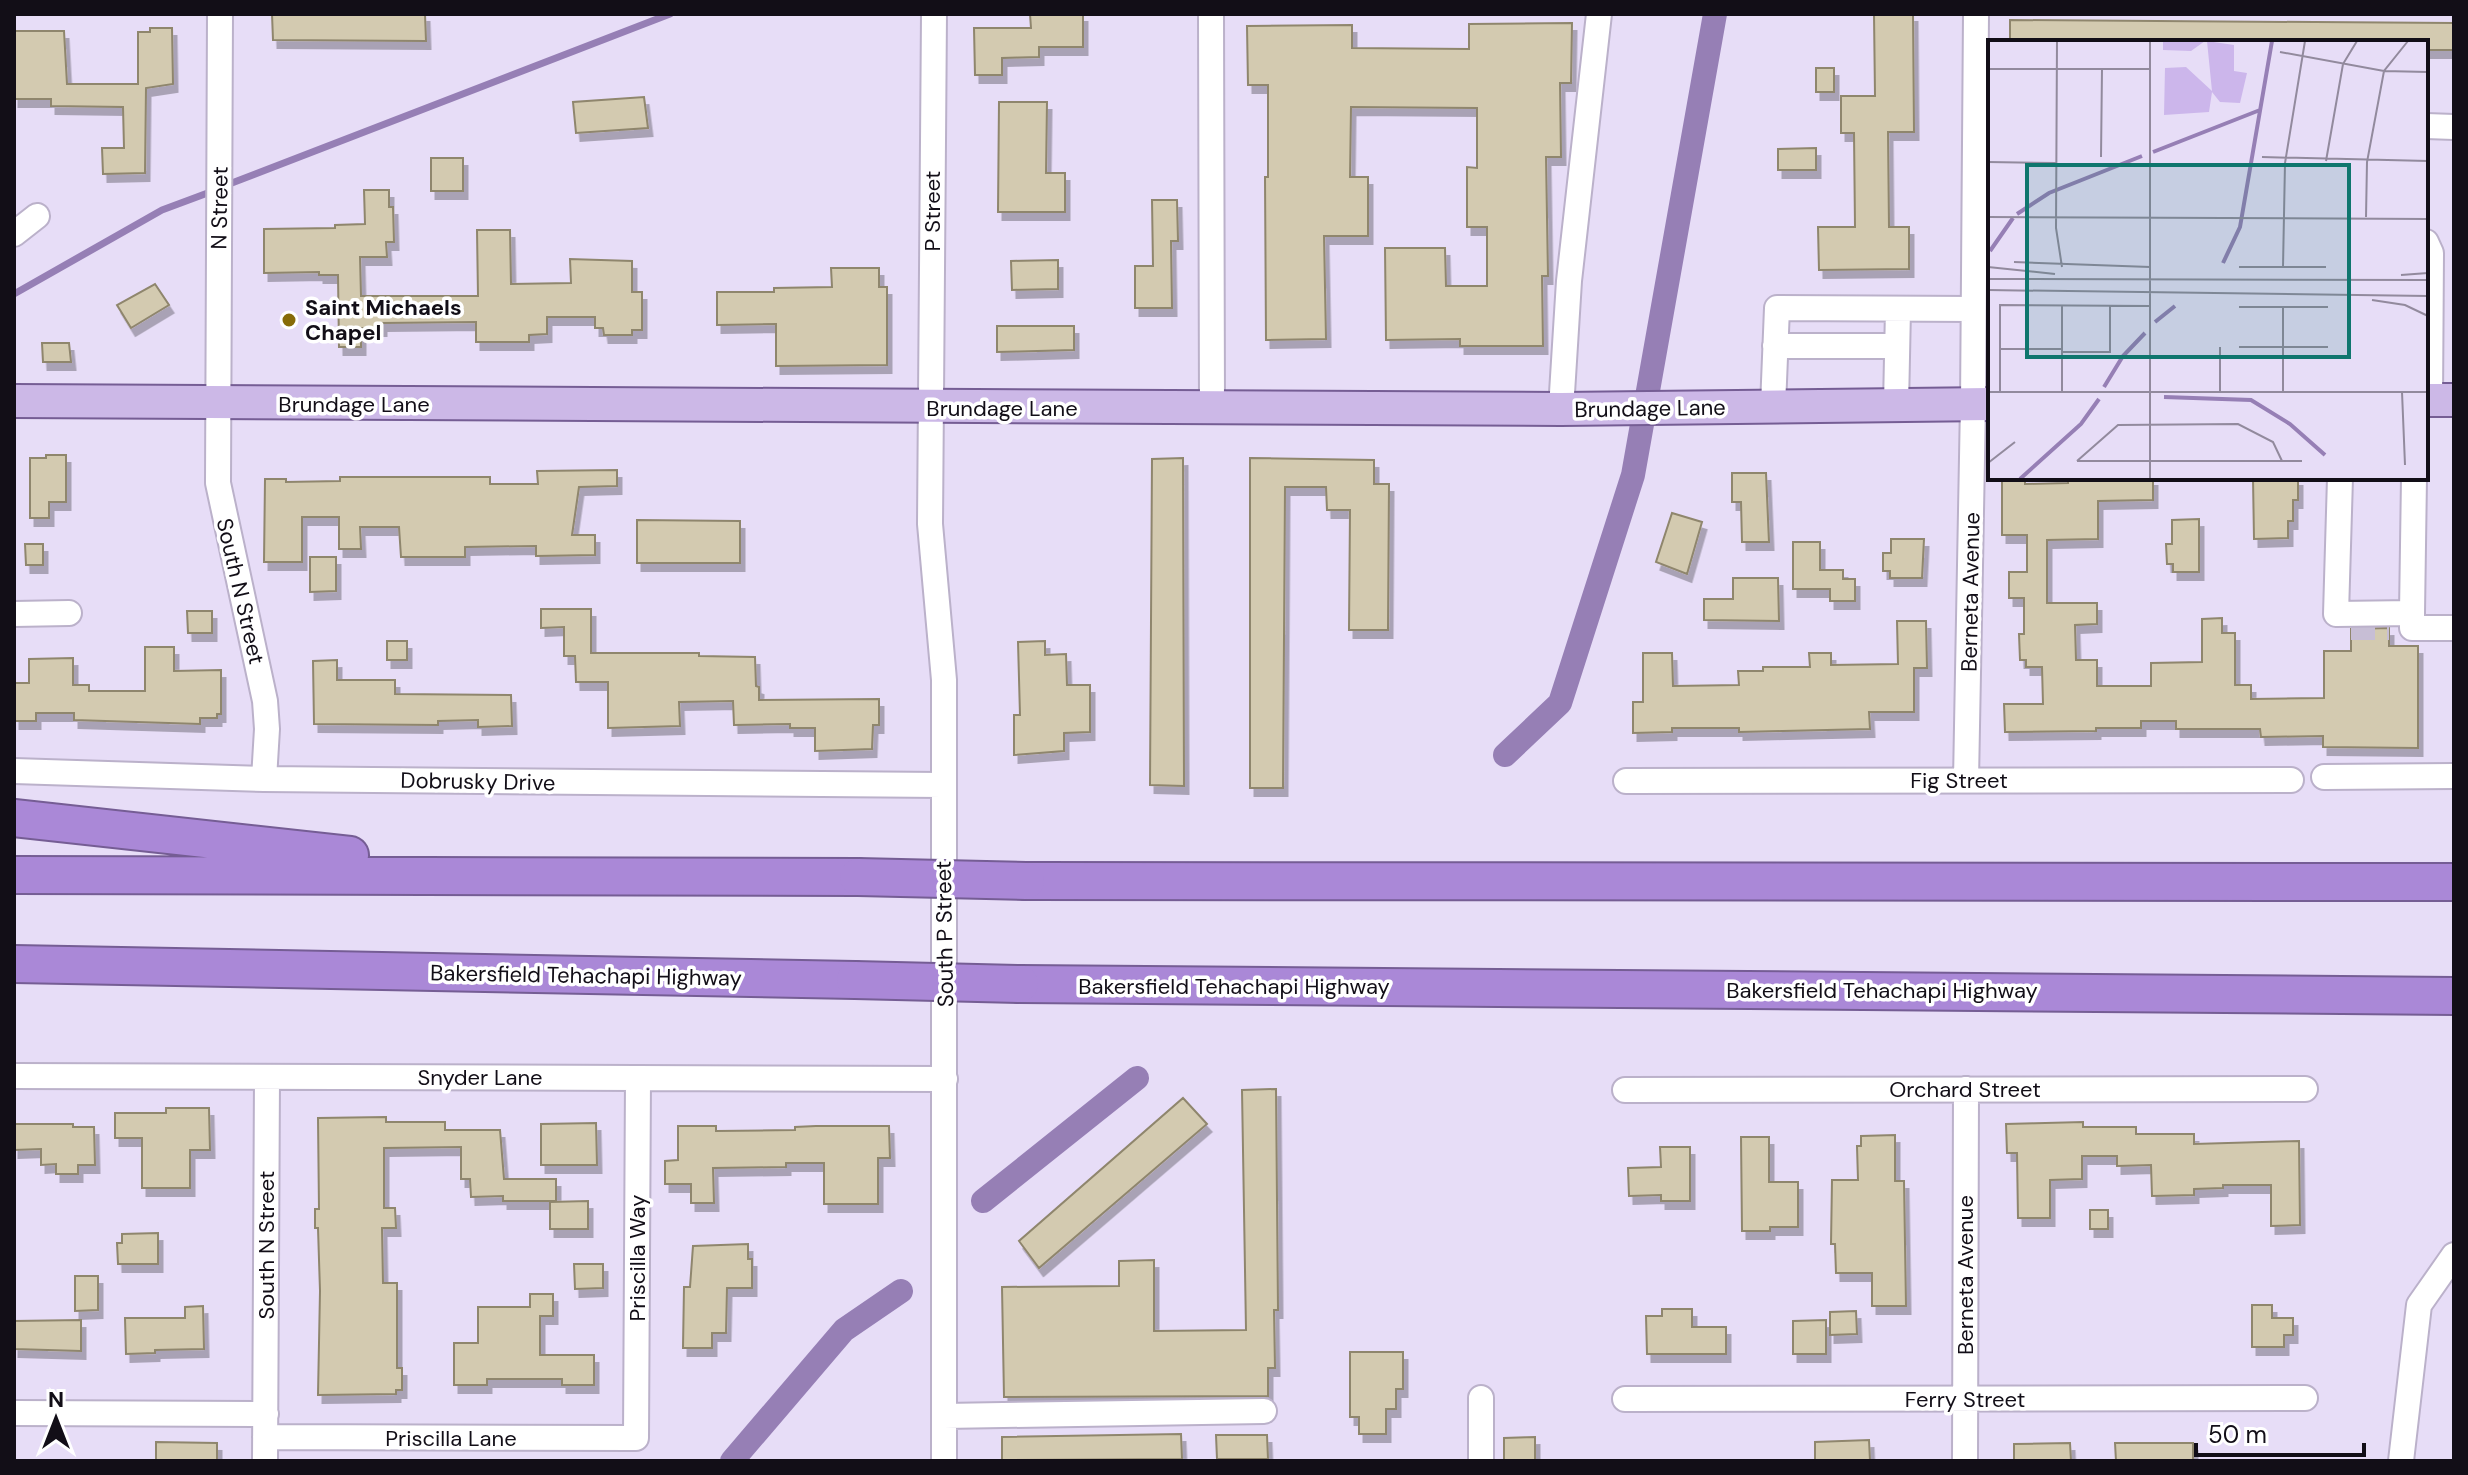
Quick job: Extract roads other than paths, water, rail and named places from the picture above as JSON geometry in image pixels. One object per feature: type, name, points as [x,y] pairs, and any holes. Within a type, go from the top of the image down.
[{"type":"highway","points":[[14,818],[333,852],[490,875]]},
{"type":"highway","points":[[2306,881],[2454,871]]},
{"type":"highway","points":[[14,875],[858,877],[1026,881],[2454,882]]},
{"type":"highway","name":"Bakersfield Tehachapi Highway","points":[[18,964],[1020,984],[2454,996]]},
{"type":"highway","points":[[2291,993],[2454,1012]]},
{"type":"main road","name":"Brundage Lane","points":[[14,401],[1561,409],[1982,404]]},
{"type":"street","name":"N Street","points":[[217,403],[220,14]]},
{"type":"street","name":"P Street","points":[[931,408],[934,14]]},
{"type":"street","points":[[1211,14],[1212,408]]},
{"type":"street","points":[[1561,409],[1569,281],[1599,14]]},
{"type":"street","name":"Berneta Avenue","points":[[1966,780],[1982,404],[1973,309],[1982,124],[1976,14]]},
{"type":"street","points":[[2428,126],[2454,127]]},
{"type":"street","points":[[14,234],[37,216]]},
{"type":"street","points":[[2428,246],[2431,253],[2437,400]]},
{"type":"street","points":[[1773,406],[1777,308],[1973,309]]},
{"type":"street","points":[[1896,405],[1898,309]]},
{"type":"street","points":[[1775,346],[1897,346]]},
{"type":"street","name":"South N Street","points":[[217,403],[218,483],[222,508],[265,701],[264,779]]},
{"type":"street","name":"South P Street","points":[[931,408],[930,524],[944,680],[944,1461]]},
{"type":"street","points":[[2340,480],[2344,621],[2454,628]]},
{"type":"street","points":[[2405,623],[2414,480]]},
{"type":"street","points":[[14,614],[69,613]]},
{"type":"street","name":"Dobrusky Drive","points":[[14,771],[264,779],[942,785]]},
{"type":"street","points":[[2324,777],[2454,776]]},
{"type":"street","name":"Fig Street","points":[[1626,781],[2291,780]]},
{"type":"street","name":"Snyder Lane","points":[[14,1076],[945,1079]]},
{"type":"street","name":"South N Street","points":[[265,1437],[267,1077]]},
{"type":"street","name":"Priscilla Way","points":[[636,1438],[638,1078]]},
{"type":"street","name":"Berneta Avenue","points":[[1965,1461],[1966,1089]]},
{"type":"street","name":"Orchard Street","points":[[1625,1090],[2305,1089]]},
{"type":"street","points":[[2401,1461],[2419,1305],[2454,1255]]},
{"type":"street","points":[[1481,1398],[1481,1461]]},
{"type":"street","name":"Ferry Street","points":[[1625,1399],[2305,1398]]},
{"type":"street","points":[[944,1416],[1264,1411]]},
{"type":"street","name":"Priscilla Lane","points":[[14,1413],[265,1437],[636,1438]]},
{"type":"waterway","points":[[224,186],[670,14]]},
{"type":"waterway","points":[[1505,755],[1560,703],[1633,475],[1715,14]]},
{"type":"waterway","points":[[14,294],[162,210],[213,191]]},
{"type":"waterway","points":[[983,1201],[1137,1078]]},
{"type":"waterway","points":[[732,1461],[844,1330],[901,1291]]},
{"type":"tunnel","points":[[2351,628],[2389,628]]},
{"type":"place","name":"Saint Michaels Chapel","points":[[289,320]]}]
